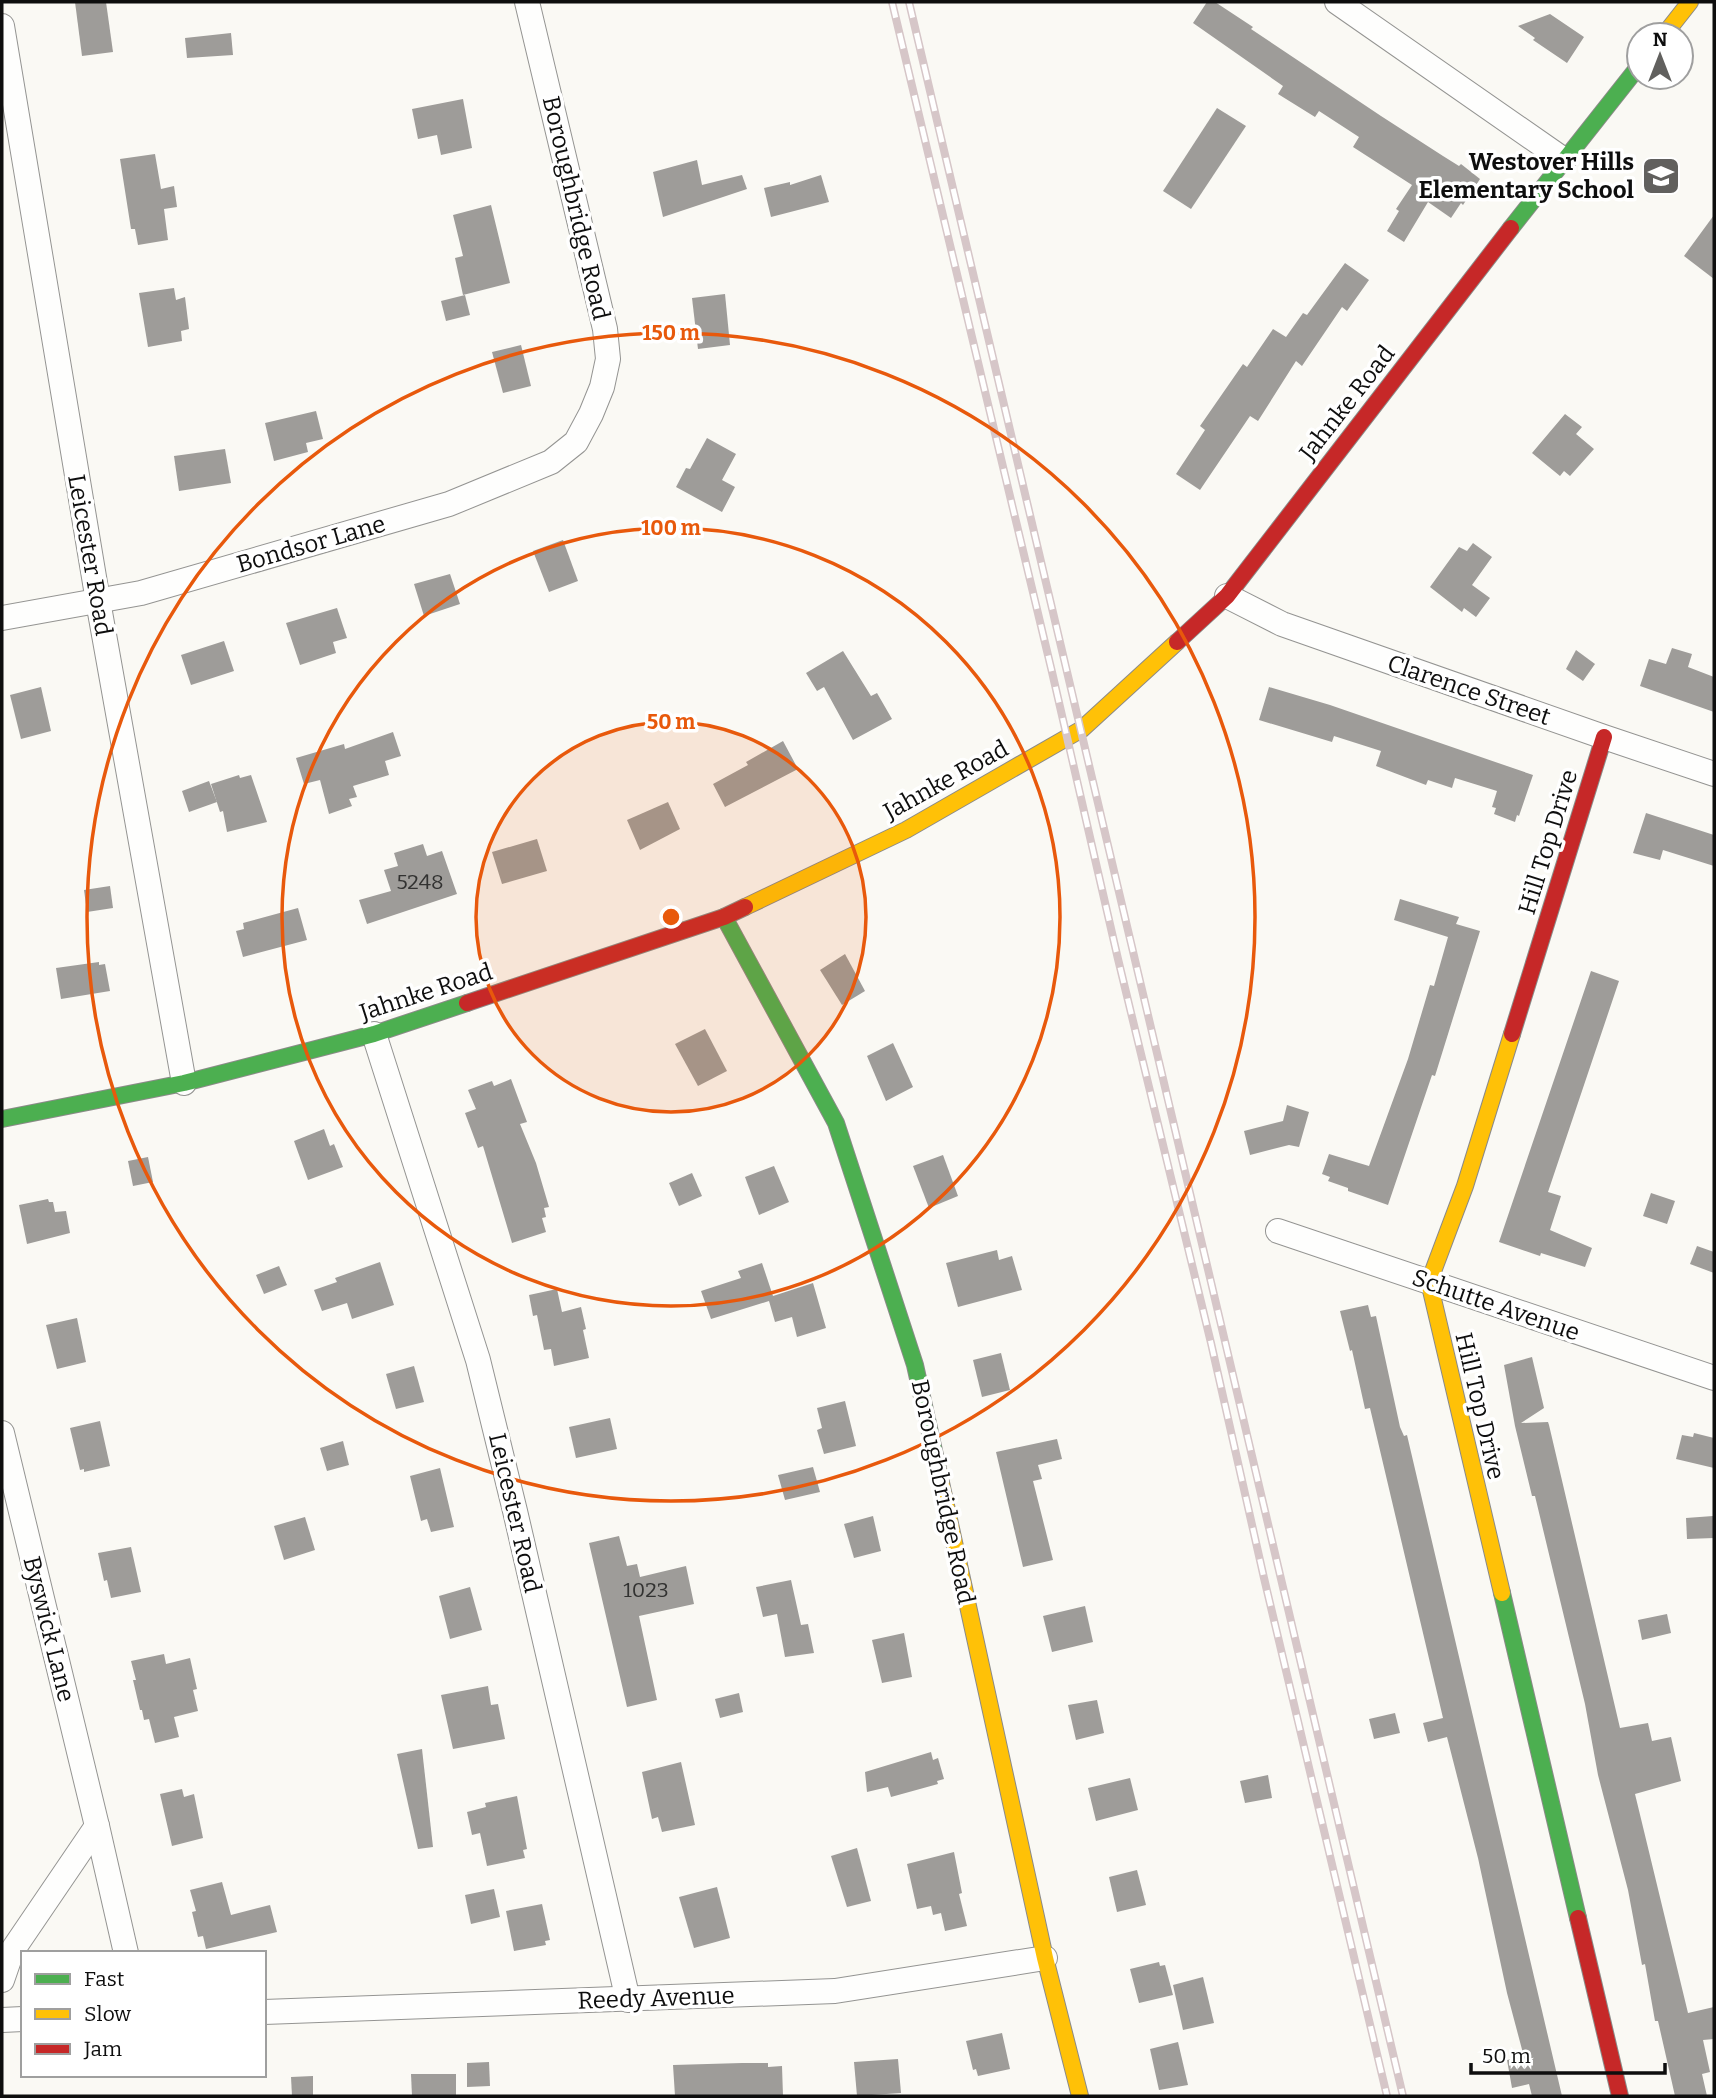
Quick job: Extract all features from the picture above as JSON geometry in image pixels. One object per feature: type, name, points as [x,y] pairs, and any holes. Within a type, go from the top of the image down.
[{"type":"street","name":"Boroughbridge Road","points":[[527,2],[605,329],[608,359],[592,414]]},
{"type":"street","points":[[1337,2],[1564,160]]},
{"type":"street","points":[[1675,21],[1690,2]]},
{"type":"street","name":"Leicester Road","points":[[2,26],[98,601],[184,1083]]},
{"type":"street","name":"Jahnke Road","points":[[2,1119],[184,1083],[374,1034],[724,917],[906,830],[1082,729],[1227,596],[1625,84]]},
{"type":"street","name":"Bondsor Lane","points":[[2,618],[141,593],[449,504],[551,461],[576,442],[592,414]]},
{"type":"street","name":"Clarence Street","points":[[1227,596],[1282,624],[1714,774]]},
{"type":"street","name":"Hill Top Drive","points":[[1604,737],[1465,1186],[1429,1282],[1620,2096]]},
{"type":"street","name":"Boroughbridge Road","points":[[724,917],[836,1123],[915,1365],[1045,1958],[1080,2096]]},
{"type":"street","name":"Leicester Road","points":[[374,1034],[478,1360],[516,1511],[628,2000]]},
{"type":"street","name":"Schutte Avenue","points":[[1278,1231],[1714,1378]]},
{"type":"street","name":"Byswick Lane","points":[[2,1433],[126,1951]]},
{"type":"street","points":[[2,1980],[12,1951],[97,1825]]},
{"type":"street","name":"Reedy Avenue","points":[[266,2012],[835,1991],[1045,1958]]},
{"type":"street","points":[[2,2020],[21,2019]]},
{"type":"building","points":[[75,2],[106,2],[113,52],[82,56]]},
{"type":"building","points":[[1207,2],[1215,2],[1381,116],[1459,166],[1461,164],[1480,179],[1463,205],[1461,203],[1451,218],[1428,202],[1404,242],[1387,231],[1399,211],[1396,209],[1412,185],[1353,147],[1359,137],[1319,111],[1315,117],[1278,94],[1283,86],[1193,23]]},
{"type":"building","points":[[1550,14],[1584,37],[1567,63],[1533,40],[1535,38],[1518,26]]},
{"type":"building","points":[[231,33],[233,55],[187,58],[185,38]]},
{"type":"building","points":[[463,99],[472,148],[441,155],[437,135],[418,139],[412,109]]},
{"type":"building","points":[[1217,108],[1246,126],[1191,209],[1163,191]]},
{"type":"building","points":[[155,154],[161,189],[174,186],[177,207],[164,209],[168,240],[138,245],[135,229],[131,229],[120,159]]},
{"type":"building","points":[[697,160],[702,185],[742,175],[747,189],[663,217],[653,172]]},
{"type":"building","points":[[821,175],[829,202],[771,217],[764,188],[790,182],[790,185]]},
{"type":"building","points":[[491,205],[510,283],[463,295],[455,258],[463,256],[453,215]]},
{"type":"building","points":[[1714,215],[1714,279],[1684,256]]},
{"type":"building","points":[[1345,263],[1369,280],[1347,311],[1342,307],[1302,366],[1296,361],[1258,421],[1250,416],[1200,490],[1176,474],[1205,430],[1200,426],[1243,364],[1247,367],[1273,329],[1286,337],[1303,313],[1307,315]]},
{"type":"building","points":[[174,288],[176,300],[185,297],[189,329],[181,331],[182,341],[148,347],[139,293]]},
{"type":"building","points":[[725,294],[730,345],[698,349],[692,298]]},
{"type":"building","points":[[465,295],[470,315],[446,321],[441,301]]},
{"type":"building","points":[[521,345],[531,386],[503,393],[492,352]]},
{"type":"building","points":[[316,411],[323,439],[306,443],[308,452],[274,461],[265,423]]},
{"type":"building","points":[[1565,414],[1582,427],[1576,434],[1594,449],[1570,476],[1564,471],[1560,476],[1532,453]]},
{"type":"building","points":[[707,438],[736,454],[722,480],[735,487],[722,512],[676,487],[686,468],[690,469]]},
{"type":"building","points":[[225,449],[231,483],[179,491],[174,456]]},
{"type":"building","points":[[563,540],[578,581],[549,592],[533,551]]},
{"type":"building","points":[[1473,543],[1492,557],[1472,585],[1490,598],[1476,617],[1464,608],[1462,612],[1430,587],[1459,547],[1467,551]]},
{"type":"building","points":[[450,574],[460,604],[424,616],[414,584]]},
{"type":"building","points":[[337,608],[347,638],[333,642],[336,653],[300,665],[286,623]]},
{"type":"building","points":[[224,641],[234,671],[191,685],[181,655]]},
{"type":"building","points":[[1672,648],[1692,654],[1688,667],[1714,677],[1714,712],[1640,686],[1649,659],[1666,664]]},
{"type":"building","points":[[1576,650],[1595,664],[1583,681],[1566,669]]},
{"type":"building","points":[[843,651],[871,696],[877,693],[892,719],[853,740],[824,687],[817,691],[806,673]]},
{"type":"building","points":[[41,687],[51,731],[21,739],[10,695]]},
{"type":"building","points":[[1269,687],[1330,705],[1533,775],[1519,816],[1517,815],[1515,822],[1494,814],[1496,808],[1492,807],[1497,791],[1455,778],[1452,788],[1428,780],[1426,785],[1376,766],[1381,751],[1334,736],[1332,742],[1259,720]]},
{"type":"building","points":[[393,732],[401,756],[385,761],[389,775],[353,786],[357,797],[349,799],[352,806],[329,814],[320,780],[304,784],[296,758],[344,744],[345,749]]},
{"type":"building","points":[[783,741],[798,769],[725,807],[713,784],[748,765],[746,762]]},
{"type":"building","points":[[239,775],[240,778],[251,775],[267,822],[227,832],[223,811],[220,812],[211,784]]},
{"type":"building","points":[[209,781],[217,802],[189,812],[182,791]]},
{"type":"building","points":[[668,802],[680,829],[640,850],[627,820]]},
{"type":"building","points":[[1646,813],[1714,835],[1714,866],[1663,850],[1660,860],[1633,853]]},
{"type":"building","points":[[537,839],[547,871],[502,884],[492,852]]},
{"type":"building","points":[[423,844],[427,856],[442,851],[457,894],[367,924],[359,900],[391,891],[384,870],[398,866],[394,853]]},
{"type":"building","points":[[110,886],[113,908],[87,912],[84,890]]},
{"type":"building","points":[[1400,899],[1459,917],[1456,924],[1480,931],[1435,1076],[1432,1075],[1388,1205],[1348,1191],[1348,1188],[1328,1181],[1330,1177],[1322,1174],[1329,1154],[1369,1166],[1408,1059],[1430,985],[1434,986],[1448,937],[1394,920]]},
{"type":"building","points":[[298,908],[307,940],[243,957],[236,931],[244,929],[243,923]]},
{"type":"building","points":[[845,954],[865,991],[842,1005],[820,970]]},
{"type":"building","points":[[99,962],[99,965],[105,964],[110,991],[61,999],[56,968]]},
{"type":"building","points":[[1591,971],[1619,981],[1548,1192],[1561,1196],[1550,1230],[1592,1248],[1585,1267],[1499,1242]]},
{"type":"building","points":[[705,1029],[727,1071],[698,1086],[675,1044]]},
{"type":"building","points":[[893,1043],[913,1087],[886,1101],[867,1056]]},
{"type":"building","points":[[511,1079],[527,1122],[520,1124],[536,1163],[549,1207],[544,1208],[546,1217],[542,1218],[546,1232],[512,1243],[483,1146],[478,1148],[465,1113],[476,1109],[468,1090],[492,1081],[494,1086]]},
{"type":"building","points":[[1287,1105],[1309,1112],[1299,1147],[1289,1145],[1250,1155],[1244,1131],[1283,1121]]},
{"type":"building","points":[[324,1129],[330,1146],[334,1144],[343,1167],[308,1180],[294,1141]]},
{"type":"building","points":[[943,1155],[958,1196],[929,1208],[913,1166]]},
{"type":"building","points":[[148,1157],[153,1182],[133,1186],[128,1161]]},
{"type":"building","points":[[774,1166],[789,1202],[759,1215],[745,1177]]},
{"type":"building","points":[[692,1173],[702,1196],[679,1206],[669,1183]]},
{"type":"building","points":[[1651,1193],[1675,1201],[1667,1224],[1643,1216]]},
{"type":"building","points":[[48,1199],[53,1202],[55,1212],[66,1211],[70,1233],[27,1244],[19,1205]]},
{"type":"building","points":[[1697,1246],[1714,1252],[1714,1273],[1690,1264]]},
{"type":"building","points":[[997,1250],[999,1260],[1012,1256],[1022,1290],[958,1307],[946,1263]]},
{"type":"building","points":[[380,1262],[394,1305],[352,1319],[347,1303],[322,1311],[314,1290],[337,1282],[335,1278]]},
{"type":"building","points":[[762,1263],[773,1296],[813,1283],[826,1328],[797,1337],[792,1317],[775,1322],[769,1301],[711,1319],[701,1291],[741,1278],[738,1271]]},
{"type":"building","points":[[279,1266],[287,1285],[264,1294],[256,1275]]},
{"type":"building","points":[[557,1289],[562,1312],[581,1307],[589,1358],[554,1366],[551,1349],[544,1350],[537,1315],[533,1316],[529,1295]]},
{"type":"building","points":[[1368,1305],[1371,1317],[1376,1316],[1400,1427],[1404,1436],[1407,1435],[1562,2096],[1532,2096],[1529,2084],[1512,2088],[1507,2060],[1524,2057],[1447,1737],[1428,1742],[1423,1723],[1443,1718],[1370,1408],[1365,1409],[1340,1311]]},
{"type":"building","points":[[77,1318],[86,1362],[57,1369],[46,1325]]},
{"type":"building","points":[[1001,1353],[1010,1390],[982,1397],[973,1360]]},
{"type":"building","points":[[1532,1357],[1544,1408],[1521,1423],[1548,1422],[1549,1425],[1620,1728],[1648,1723],[1652,1741],[1671,1737],[1681,1781],[1635,1794],[1688,2013],[1714,2007],[1714,2039],[1703,2040],[1710,2072],[1702,2074],[1707,2096],[1675,2096],[1658,2021],[1655,2021],[1628,1890],[1598,1775],[1585,1704],[1535,1496],[1532,1496],[1515,1426],[1504,1365]]},
{"type":"building","points":[[414,1366],[424,1402],[396,1409],[386,1374]]},
{"type":"building","points":[[845,1401],[856,1446],[824,1454],[817,1430],[822,1428],[817,1408]]},
{"type":"building","points":[[610,1418],[617,1449],[576,1458],[569,1427]]},
{"type":"building","points":[[100,1421],[110,1466],[84,1472],[84,1469],[80,1470],[70,1428]]},
{"type":"building","points":[[1694,1433],[1714,1438],[1714,1468],[1676,1459],[1682,1435],[1693,1437]]},
{"type":"building","points":[[1057,1439],[1062,1459],[1038,1465],[1042,1479],[1033,1481],[1053,1560],[1023,1567],[996,1452]]},
{"type":"building","points":[[343,1441],[349,1465],[327,1471],[320,1448]]},
{"type":"building","points":[[813,1467],[820,1492],[785,1500],[778,1475]]},
{"type":"building","points":[[440,1468],[454,1527],[431,1532],[427,1519],[421,1521],[410,1476]]},
{"type":"building","points":[[873,1516],[881,1551],[854,1558],[844,1524]]},
{"type":"building","points":[[1713,1516],[1714,1538],[1687,1539],[1686,1518]]},
{"type":"building","points":[[305,1517],[315,1550],[284,1560],[274,1526]]},
{"type":"building","points":[[619,1536],[627,1566],[637,1564],[640,1577],[686,1566],[694,1604],[639,1616],[657,1700],[627,1707],[589,1543]]},
{"type":"building","points":[[131,1547],[141,1592],[111,1598],[98,1553]]},
{"type":"building","points":[[791,1580],[801,1625],[808,1624],[814,1653],[785,1657],[777,1614],[763,1617],[756,1587]]},
{"type":"building","points":[[470,1587],[482,1630],[450,1639],[439,1596]]},
{"type":"building","points":[[1085,1606],[1093,1642],[1052,1652],[1043,1616]]},
{"type":"building","points":[[1667,1614],[1671,1633],[1642,1640],[1638,1620]]},
{"type":"building","points":[[904,1633],[912,1677],[882,1683],[872,1640]]},
{"type":"building","points":[[164,1654],[166,1664],[190,1658],[197,1689],[193,1690],[198,1711],[174,1717],[179,1737],[155,1743],[149,1719],[144,1720],[140,1710],[131,1661]]},
{"type":"building","points":[[488,1686],[491,1705],[498,1704],[505,1739],[453,1749],[441,1695]]},
{"type":"building","points":[[739,1693],[743,1712],[720,1718],[715,1699]]},
{"type":"building","points":[[1097,1700],[1104,1733],[1076,1740],[1068,1705]]},
{"type":"building","points":[[1395,1713],[1400,1733],[1374,1739],[1369,1719]]},
{"type":"building","points":[[422,1749],[433,1847],[418,1849],[397,1754]]},
{"type":"building","points":[[931,1752],[933,1760],[938,1758],[944,1779],[937,1781],[938,1784],[891,1797],[888,1787],[867,1792],[865,1772]]},
{"type":"building","points":[[681,1762],[695,1825],[662,1832],[658,1817],[652,1819],[642,1772]]},
{"type":"building","points":[[1268,1775],[1272,1798],[1245,1803],[1240,1781]]},
{"type":"building","points":[[1130,1778],[1138,1810],[1096,1821],[1088,1788]]},
{"type":"building","points":[[182,1789],[184,1797],[194,1794],[203,1838],[172,1846],[160,1794]]},
{"type":"building","points":[[517,1796],[527,1849],[523,1850],[525,1858],[487,1866],[480,1833],[472,1835],[467,1812],[486,1807],[485,1803]]},
{"type":"building","points":[[857,1848],[871,1901],[847,1907],[831,1856]]},
{"type":"building","points":[[954,1852],[962,1893],[959,1894],[967,1926],[945,1931],[941,1913],[933,1915],[931,1906],[917,1909],[907,1864]]},
{"type":"building","points":[[1137,1870],[1146,1905],[1117,1912],[1109,1877]]},
{"type":"building","points":[[222,1882],[231,1915],[270,1905],[277,1932],[206,1949],[203,1936],[198,1937],[192,1912],[196,1911],[190,1890]]},
{"type":"building","points":[[717,1887],[730,1938],[694,1948],[679,1897]]},
{"type":"building","points":[[494,1889],[500,1917],[471,1924],[465,1895]]},
{"type":"building","points":[[542,1904],[550,1940],[545,1941],[546,1945],[514,1951],[506,1911]]},
{"type":"building","points":[[1159,1962],[1160,1966],[1165,1965],[1173,1995],[1139,2003],[1130,1969]]},
{"type":"building","points":[[1203,1977],[1214,2023],[1183,2030],[1173,1985]]},
{"type":"building","points":[[1002,2033],[1010,2069],[978,2076],[976,2069],[973,2070],[966,2041]]},
{"type":"building","points":[[1178,2042],[1188,2085],[1159,2090],[1150,2049]]},
{"type":"building","points":[[898,2059],[901,2093],[857,2096],[854,2062]]},
{"type":"building","points":[[489,2062],[490,2086],[467,2087],[467,2063]]},
{"type":"building","points":[[742,2063],[782,2066],[783,2096],[675,2096],[673,2065]]},
{"type":"building","points":[[411,2074],[456,2074],[456,2096],[412,2096]]},
{"type":"building","points":[[313,2076],[313,2096],[292,2096],[291,2077]]},
{"type":"railway","points":[[892,2],[1387,2096]]},
{"type":"railway","points":[[909,2],[1403,2096]]},
{"type":"traffic: fast","points":[[1511,228],[1625,84]]},
{"type":"traffic: fast","points":[[724,917],[836,1123],[915,1365],[938,1469]]},
{"type":"traffic: fast","points":[[2,1119],[184,1083],[374,1034],[467,1003]]},
{"type":"traffic: fast","points":[[1502,1593],[1578,1918]]},
{"type":"traffic: slow","points":[[1675,21],[1690,2]]},
{"type":"traffic: slow","points":[[745,907],[906,830],[1082,729],[1177,642]]},
{"type":"traffic: slow","points":[[1502,1593],[1429,1282],[1465,1186],[1512,1034]]},
{"type":"traffic: slow","points":[[938,1469],[1045,1958],[1080,2096]]},
{"type":"traffic: jam","points":[[1177,642],[1227,596],[1511,228]]},
{"type":"traffic: jam","points":[[1512,1034],[1604,737]]},
{"type":"traffic: jam","points":[[467,1003],[724,917],[745,907]]},
{"type":"traffic: jam","points":[[1578,1918],[1620,2096]]},
{"type":"place","name":"Westover Hills Elementary School","points":[[1661,176]]}]
